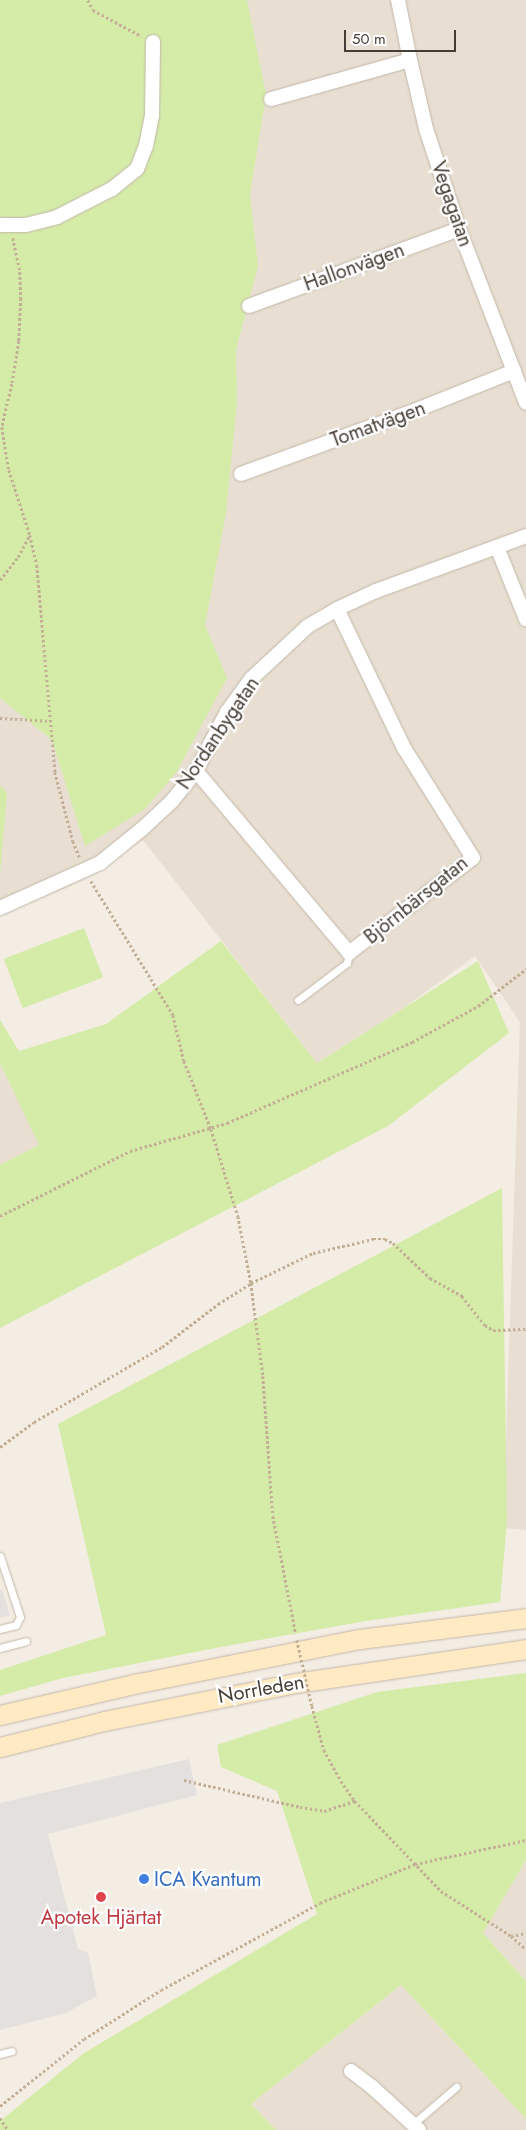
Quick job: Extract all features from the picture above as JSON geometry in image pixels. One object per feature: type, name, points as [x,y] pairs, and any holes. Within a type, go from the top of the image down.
[{"type":"main road","name":"Norrleden","points":[[0,1715],[139,1683],[360,1639],[526,1618]]},
{"type":"main road","name":"Norrleden","points":[[0,1747],[104,1721],[296,1683],[526,1650]]},
{"type":"street","name":"Vegagatan","points":[[398,0],[426,129],[460,229],[526,403]]},
{"type":"street","points":[[5,226],[26,225],[57,217],[112,189],[137,169],[146,146],[152,116],[152,42]]},
{"type":"street","points":[[271,99],[410,60]]},
{"type":"street","name":"Hallonvägen","points":[[249,306],[460,229]]},
{"type":"street","name":"Tomatvägen","points":[[241,474],[400,416],[514,371]]},
{"type":"street","name":"Nordanbygatan","points":[[0,908],[107,857],[142,829],[178,794],[196,771],[227,712],[251,679],[308,626],[337,609],[376,591],[526,536]]},
{"type":"street","points":[[497,547],[526,619]]},
{"type":"street","name":"Björnbärsgatan","points":[[196,771],[349,953],[473,858],[404,748],[337,609]]},
{"type":"street","points":[[351,2071],[416,2127]]},
{"type":"lane","points":[[298,1000],[347,963],[349,953]]},
{"type":"lane","points":[[0,1556],[20,1617],[16,1625],[0,1630]]},
{"type":"lane","points":[[0,1648],[26,1641]]},
{"type":"lane","points":[[0,2054],[12,2051]]},
{"type":"lane","points":[[416,2127],[456,2087]]},
{"type":"path","points":[[88,0],[93,10],[152,42]]},
{"type":"path","points":[[5,226],[20,272],[21,298],[15,367],[2,427],[9,470],[30,535],[38,573],[59,792],[73,841],[85,869],[173,1015],[184,1061],[211,1129],[238,1216],[251,1283],[263,1376],[273,1516],[297,1640],[324,1750],[341,1781],[356,1801],[441,1891],[511,1936],[526,1949]]},
{"type":"path","points":[[0,580],[18,558],[30,535]]},
{"type":"path","points":[[0,718],[51,721]]},
{"type":"path","points":[[0,1216],[130,1151],[211,1129],[441,1028],[478,1006],[526,969]]},
{"type":"path","points":[[0,1447],[34,1422],[162,1347],[218,1304],[251,1283],[313,1253],[373,1239],[385,1239],[393,1243],[430,1278],[462,1296],[485,1325],[493,1330],[526,1329]]},
{"type":"path","points":[[184,1780],[324,1811],[356,1801]]},
{"type":"path","points":[[0,2106],[84,2039],[161,1990],[320,1903],[416,1864],[526,1840]]},
{"type":"path","points":[[511,1936],[526,1933]]},
{"type":"path","points":[[0,2118],[8,2130]]},
{"type":"shaded area","points":[[0,0],[526,0],[526,1530],[503,1528],[520,1022],[475,956],[402,1009],[317,1063],[143,840],[83,880],[0,916]]},
{"type":"shaded area","points":[[0,1063],[40,1145],[0,1165]]},
{"type":"shaded area","points":[[2,1589],[10,1615],[0,1618],[0,1590]]},
{"type":"shaded area","points":[[189,1759],[197,1795],[48,1834],[78,1949],[88,1953],[97,1996],[66,2013],[0,2030],[0,1803]]},
{"type":"shaded area","points":[[526,1860],[526,1981],[483,1933]]},
{"type":"shaded area","points":[[401,1985],[526,2119],[526,2130],[276,2130],[251,2104]]},
{"type":"green space","points":[[0,0],[247,0],[266,95],[250,195],[258,266],[236,350],[237,402],[226,513],[205,625],[227,678],[176,773],[145,809],[85,846],[52,740],[0,698]]},
{"type":"green space","points":[[0,785],[7,793],[0,874]]},
{"type":"green space","points":[[84,928],[103,977],[23,1008],[4,959]]},
{"type":"green space","points":[[221,941],[317,1063],[478,961],[509,1033],[388,1126],[0,1328],[0,1165],[39,1145],[0,1063],[0,1020],[19,1051],[106,1024]]},
{"type":"green space","points":[[502,1188],[507,1522],[500,1602],[366,1621],[226,1646],[63,1678],[0,1696],[0,1670],[106,1635],[58,1424]]},
{"type":"green space","points":[[526,1673],[526,1860],[483,1933],[526,1981],[526,2119],[401,1985],[251,2104],[276,2130],[0,2130],[0,2121],[84,2053],[317,1914],[277,1791],[221,1767],[217,1745],[377,1692]]},
{"type":"place","name":"ICA Kvantum","points":[[144,1879]]},
{"type":"place","name":"Apotek Hjärtat","points":[[101,1897]]}]
